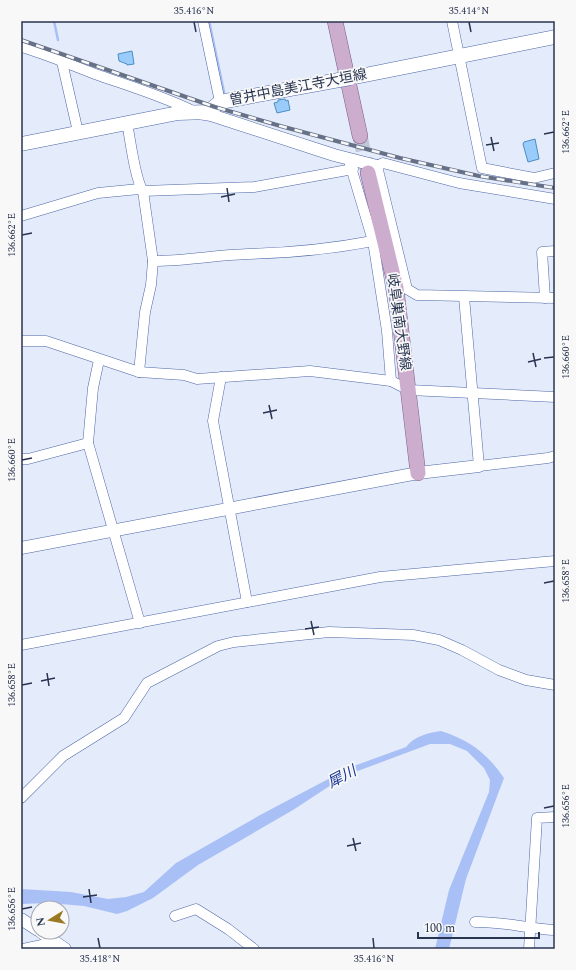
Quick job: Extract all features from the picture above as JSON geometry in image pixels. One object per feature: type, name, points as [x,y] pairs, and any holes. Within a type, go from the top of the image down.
[{"type":"main road","points":[[335,21],[360,136]]},
{"type":"main road","name":"曽井中島美江寺大垣線","points":[[21,144],[178,112],[208,112],[220,102],[555,37]]},
{"type":"main road","name":"岐阜巣南大野線","points":[[373,170],[396,288],[418,473]]},
{"type":"street","points":[[203,21],[220,102]]},
{"type":"street","points":[[452,21],[482,168],[534,178],[555,173]]},
{"type":"street","points":[[21,47],[43,53],[62,62],[176,103],[196,112],[211,115],[350,164],[373,170],[383,163],[459,183],[555,198]]},
{"type":"street","points":[[62,62],[78,132]]},
{"type":"street","points":[[127,122],[136,171],[143,191],[153,260],[151,285],[145,312],[139,372]]},
{"type":"street","points":[[21,216],[98,193],[139,189],[143,191],[254,187],[350,164]]},
{"type":"street","points":[[350,164],[373,241],[387,331],[391,381]]},
{"type":"street","points":[[373,170],[407,289],[417,295],[550,298],[542,252],[555,251]]},
{"type":"street","points":[[153,260],[182,261],[247,254],[327,250],[373,241]]},
{"type":"street","points":[[464,297],[479,466]]},
{"type":"street","points":[[21,341],[46,341],[99,360],[139,372],[184,375],[197,379],[221,376],[310,371],[391,381],[409,390],[473,395],[555,398]]},
{"type":"street","points":[[99,360],[93,388],[88,443],[112,531],[140,623]]},
{"type":"street","points":[[221,376],[214,421],[247,602]]},
{"type":"street","points":[[21,459],[28,459],[88,443]]},
{"type":"street","points":[[21,548],[418,473],[555,456]]},
{"type":"street","points":[[21,645],[380,578],[555,561]]},
{"type":"street","points":[[21,798],[63,756],[124,718],[148,683],[218,646],[234,642],[329,632],[413,635],[439,640],[462,650],[499,670],[526,680],[555,685]]},
{"type":"street","points":[[529,949],[537,818],[555,817]]},
{"type":"street","points":[[175,916],[196,909],[228,928],[254,949]]},
{"type":"street","points":[[21,919],[30,925]]},
{"type":"street","points":[[475,922],[488,922],[530,929],[555,930]]},
{"type":"street","points":[[23,949],[44,940]]},
{"type":"water","name":"犀川","points":[[441,731],[469,743],[491,761],[504,778],[466,879],[449,949],[435,949],[449,890],[489,792],[490,780],[484,768],[467,751],[450,744],[430,744],[355,772],[198,865],[153,898],[127,911],[117,914],[84,906],[70,905],[70,900],[30,900],[30,904],[21,904],[21,889],[71,892],[108,899],[126,897],[144,892],[176,863],[262,814],[351,767],[406,747],[413,740]]},
{"type":"building","points":[[132,51],[134,64],[127,65],[119,61],[118,54]]},
{"type":"building","points":[[285,99],[286,101],[288,100],[290,110],[277,113],[274,103],[278,102],[278,100]]},
{"type":"building","points":[[535,139],[539,159],[528,162],[523,144],[524,142]]},
{"type":"waterway","points":[[54,21],[58,40]]},
{"type":"waterway","points":[[209,21],[224,92]]},
{"type":"tunnel","points":[[360,136],[368,173]]},
{"type":"railway","points":[[21,40],[215,107],[284,127],[400,158],[479,176],[555,188]]}]
